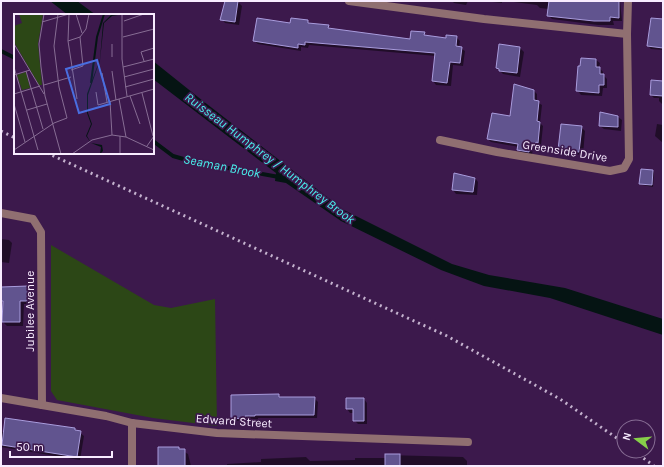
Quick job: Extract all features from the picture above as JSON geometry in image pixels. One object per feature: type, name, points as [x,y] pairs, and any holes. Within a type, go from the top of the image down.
[{"type":"street","points":[[349,1],[484,19],[627,34]]},
{"type":"street","name":"Greenside Drive","points":[[440,140],[497,152],[610,171],[624,168],[629,159],[627,34],[628,1]]},
{"type":"street","name":"Jubilee Avenue","points":[[1,213],[33,219],[41,232],[42,405]]},
{"type":"street","name":"Edward Street","points":[[1,398],[106,416],[132,423],[217,433],[468,442]]},
{"type":"street","points":[[132,423],[132,466]]},
{"type":"green space","points":[[51,245],[154,305],[171,308],[215,299],[217,426],[153,418],[57,400],[51,391]]},
{"type":"water","points":[[50,1],[77,1],[95,14],[67,14]]},
{"type":"water","name":"Ruisseau Humphrey / Humphrey Brook","points":[[154,62],[344,210],[452,264],[489,275],[565,288],[663,319],[663,335],[550,298],[484,286],[441,270],[341,221],[286,183],[275,181],[276,173],[154,80]]},
{"type":"building","points":[[225,1],[238,1],[235,22],[220,20]]},
{"type":"building","points":[[549,1],[619,1],[619,18],[610,17],[610,21],[594,21],[547,16]]},
{"type":"building","points":[[257,18],[290,23],[291,18],[308,20],[308,23],[329,25],[328,28],[410,39],[411,31],[425,32],[424,35],[446,38],[446,35],[457,36],[456,46],[462,47],[460,63],[450,62],[447,83],[432,81],[435,53],[305,42],[305,45],[298,44],[298,48],[253,41]]},
{"type":"building","points":[[651,18],[663,19],[663,48],[647,46]]},
{"type":"building","points":[[499,44],[520,47],[517,73],[499,71],[499,69],[496,68]]},
{"type":"building","points":[[581,58],[596,59],[596,67],[600,67],[600,74],[604,74],[604,85],[599,85],[599,93],[576,91],[578,66],[580,66]]},
{"type":"building","points":[[651,80],[663,81],[663,96],[650,95]]},
{"type":"building","points":[[514,84],[534,90],[534,100],[539,101],[537,121],[540,122],[538,143],[536,142],[535,146],[530,145],[529,152],[517,150],[518,144],[487,139],[492,113],[510,116]]},
{"type":"building","points":[[600,112],[618,116],[618,127],[599,126]]},
{"type":"building","points":[[561,124],[582,126],[579,152],[558,150]]},
{"type":"building","points":[[641,169],[653,170],[652,185],[639,184]]},
{"type":"building","points":[[454,173],[475,178],[473,192],[452,190]]},
{"type":"building","points":[[28,286],[28,301],[20,301],[20,322],[2,322],[3,301],[1,301],[1,287]]},
{"type":"building","points":[[279,394],[279,397],[315,397],[314,415],[255,415],[245,416],[245,419],[231,418],[231,395]]},
{"type":"building","points":[[346,398],[364,398],[364,421],[353,421],[353,409],[346,409]]},
{"type":"building","points":[[5,418],[75,428],[75,430],[81,431],[77,457],[2,445]]},
{"type":"building","points":[[158,447],[179,447],[179,449],[185,449],[185,466],[158,466]]},
{"type":"building","points":[[385,454],[400,454],[400,466],[385,466]]},
{"type":"waterway","name":"Seaman Brook","points":[[1,51],[14,58]]},
{"type":"waterway","name":"Seaman Brook","points":[[154,142],[173,156],[194,162],[279,177]]},
{"type":"railway","points":[[1,131],[14,138]]},
{"type":"railway","points":[[49,154],[447,336],[560,399],[616,438]]},
{"type":"railway","points":[[645,459],[654,466]]}]
